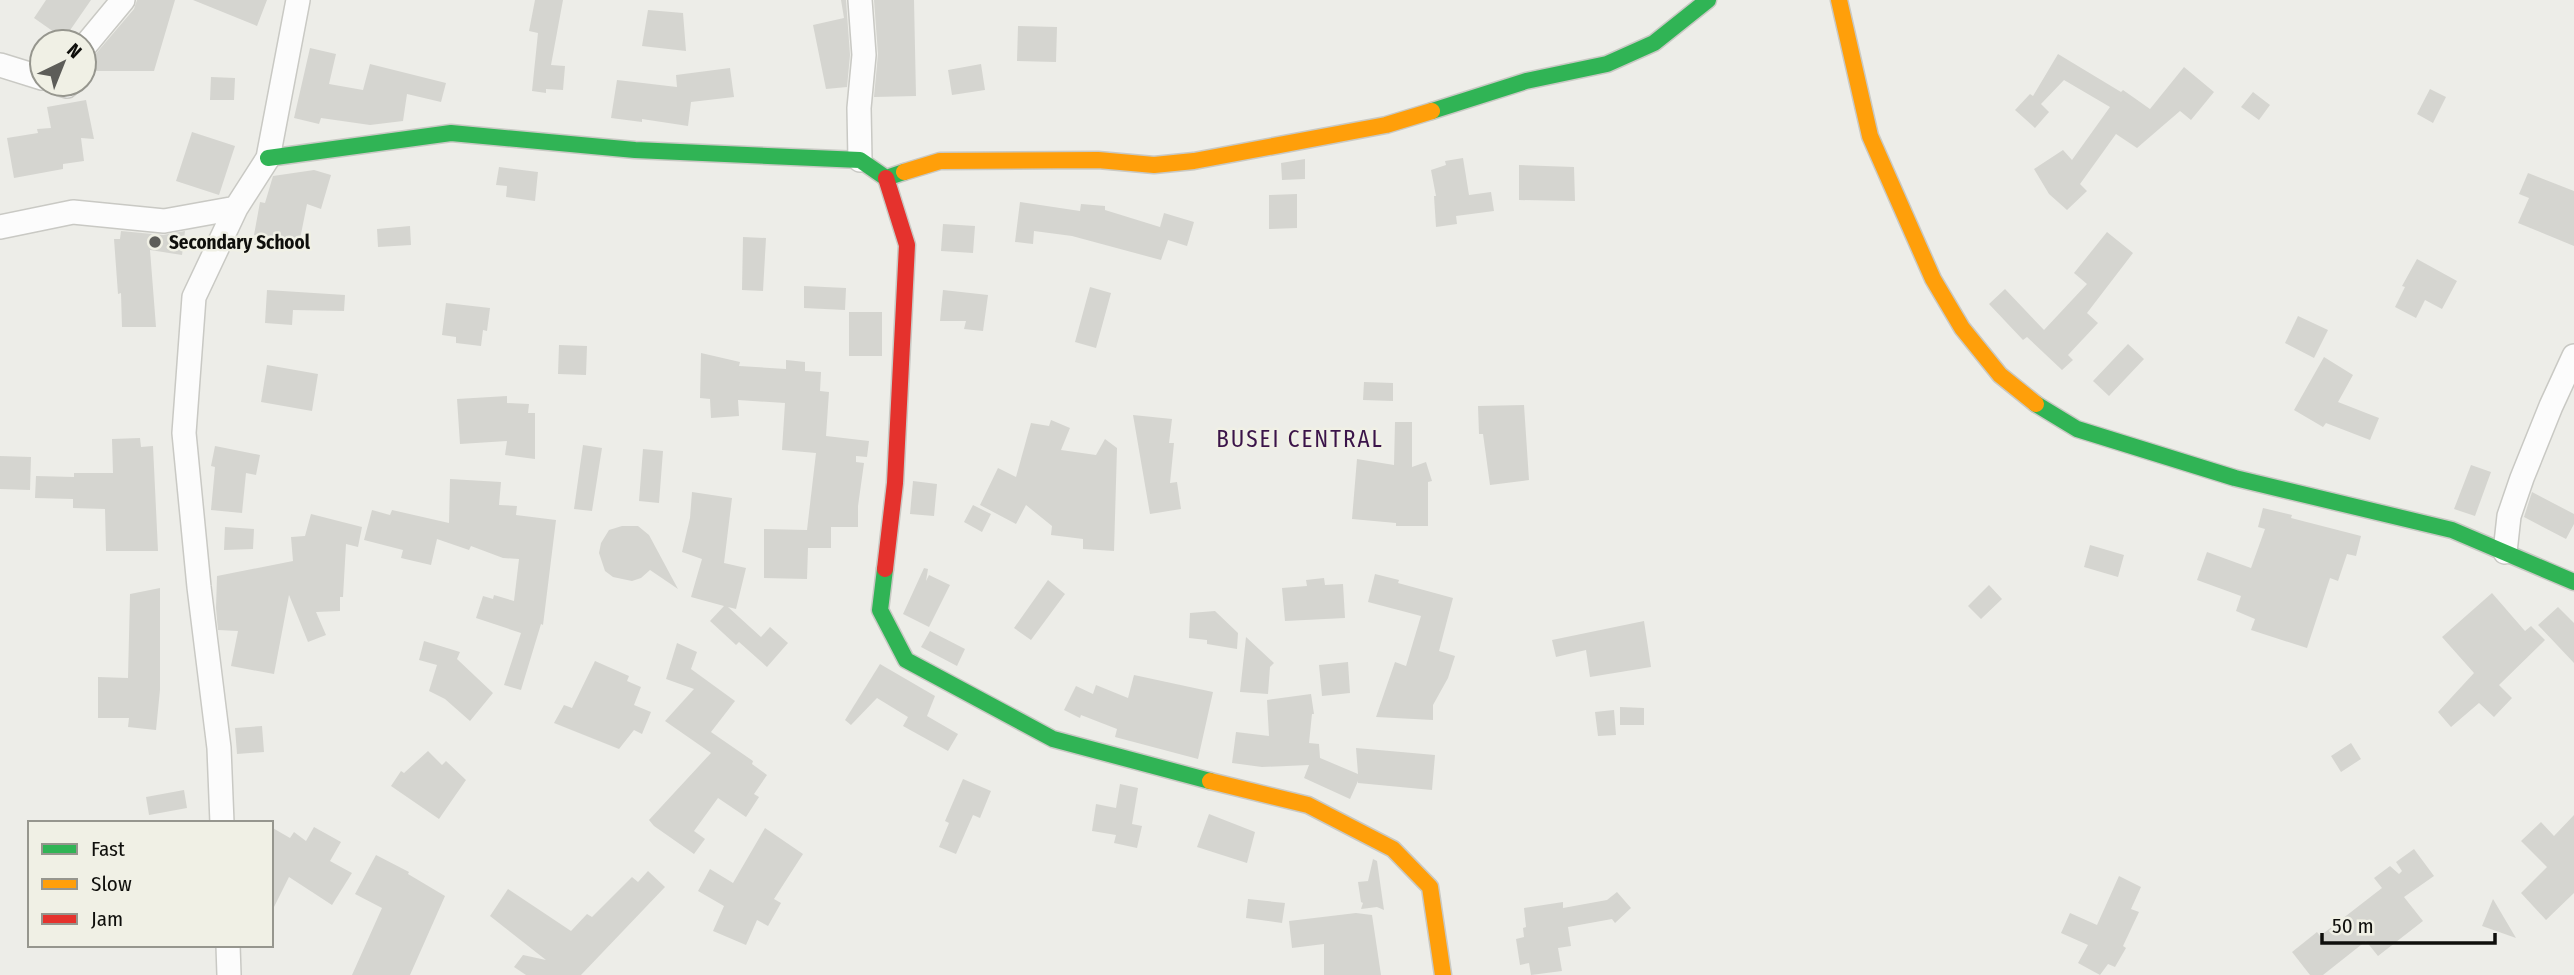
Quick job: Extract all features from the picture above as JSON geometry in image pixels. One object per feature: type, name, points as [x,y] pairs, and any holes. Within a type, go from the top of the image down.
[{"type":"street","points":[[98,30],[123,0]]},
{"type":"street","points":[[222,821],[219,748],[184,433],[194,298],[236,208],[268,158],[298,0]]},
{"type":"street","points":[[860,0],[864,55],[859,108],[860,160]]},
{"type":"street","points":[[886,178],[940,161],[1098,160],[1154,165],[1194,161],[1386,125],[1526,81],[1607,64],[1654,43],[1708,0]]},
{"type":"street","points":[[1839,0],[1870,136],[1933,279],[1962,328],[2000,375],[2035,404],[2077,429],[2235,478],[2452,530],[2574,582]]},
{"type":"street","points":[[0,65],[28,74]]},
{"type":"street","points":[[268,158],[451,133],[635,150],[860,160],[886,178],[907,245],[895,483],[880,610],[906,660],[1053,739],[1308,805],[1393,849],[1430,887],[1443,975]]},
{"type":"street","points":[[0,227],[73,212],[164,221],[236,208]]},
{"type":"street","points":[[2505,552],[2509,516],[2522,478],[2574,356]]},
{"type":"street","points":[[228,947],[229,975]]},
{"type":"building","points":[[46,0],[91,0],[72,28],[48,28],[34,18]]},
{"type":"building","points":[[137,0],[175,0],[154,71],[98,71],[98,51],[134,9]]},
{"type":"building","points":[[193,0],[267,0],[257,26]]},
{"type":"building","points":[[535,0],[563,0],[551,65],[565,66],[563,90],[546,89],[546,93],[532,91],[538,33],[529,31]]},
{"type":"building","points":[[841,0],[846,0],[850,55],[847,87],[826,89],[813,25],[844,18]]},
{"type":"building","points":[[874,0],[914,0],[916,96],[874,97],[878,54]]},
{"type":"building","points":[[648,10],[683,13],[686,51],[642,46]]},
{"type":"building","points":[[1018,26],[1057,27],[1056,62],[1017,61]]},
{"type":"building","points":[[310,48],[336,54],[329,84],[363,90],[370,64],[446,83],[441,102],[407,94],[403,121],[370,125],[321,118],[319,124],[294,118]]},
{"type":"building","points":[[2058,54],[2121,92],[2123,90],[2150,109],[2184,67],[2214,92],[2191,120],[2180,111],[2137,148],[2116,134],[2080,184],[2087,191],[2067,210],[2049,194],[2034,169],[2063,150],[2072,160],[2110,107],[2064,80],[2041,104],[2049,112],[2035,128],[2015,110],[2030,94],[2033,96]]},
{"type":"building","points":[[981,64],[985,90],[952,95],[948,70]]},
{"type":"building","points":[[730,68],[734,97],[691,102],[688,126],[642,119],[642,122],[611,118],[617,80],[677,87],[676,75]]},
{"type":"building","points":[[211,77],[235,78],[234,100],[210,100]]},
{"type":"building","points":[[2430,89],[2446,97],[2433,123],[2417,114]]},
{"type":"building","points":[[2253,92],[2270,105],[2259,120],[2241,107]]},
{"type":"building","points":[[86,100],[94,139],[81,138],[84,161],[63,164],[63,169],[14,178],[7,138],[38,133],[37,129],[51,128],[47,107]]},
{"type":"building","points":[[192,132],[235,146],[219,195],[176,181]]},
{"type":"building","points":[[1463,158],[1469,195],[1491,192],[1494,211],[1456,216],[1457,224],[1436,227],[1436,196],[1431,170],[1446,165],[1445,161]]},
{"type":"building","points":[[1305,159],[1305,179],[1282,180],[1281,163]]},
{"type":"building","points":[[1519,165],[1574,167],[1575,201],[1519,200]]},
{"type":"building","points":[[499,167],[538,172],[535,201],[506,197],[507,186],[496,185]]},
{"type":"building","points":[[314,170],[331,175],[321,209],[307,204],[299,244],[254,235],[260,202],[265,203],[273,176]]},
{"type":"building","points":[[2528,173],[2574,191],[2574,246],[2518,223],[2529,198],[2519,194]]},
{"type":"building","points":[[1297,194],[1297,228],[1269,229],[1269,195]]},
{"type":"building","points":[[1020,202],[1080,211],[1081,204],[1105,206],[1105,210],[1160,227],[1164,213],[1194,222],[1187,246],[1168,240],[1161,260],[1072,236],[1034,231],[1033,244],[1015,242]]},
{"type":"building","points":[[943,224],[975,226],[973,253],[941,251]]},
{"type":"building","points":[[410,226],[411,245],[378,247],[377,229]]},
{"type":"building","points":[[121,231],[163,235],[185,231],[182,255],[150,250],[156,327],[122,327],[114,239],[120,239]]},
{"type":"building","points":[[2107,232],[2133,253],[2087,313],[2098,323],[2068,355],[2073,360],[2062,370],[2027,337],[2023,340],[1989,304],[2005,289],[2044,330],[2087,284],[2074,273]]},
{"type":"building","points":[[743,237],[766,238],[763,291],[742,290]]},
{"type":"building","points":[[2417,259],[2457,281],[2442,309],[2425,300],[2416,318],[2395,307],[2405,287],[2402,286]]},
{"type":"building","points":[[804,286],[846,288],[845,310],[804,308]]},
{"type":"building","points":[[1090,287],[1111,293],[1096,348],[1075,342]]},
{"type":"building","points":[[267,290],[345,295],[344,311],[293,310],[292,325],[265,323]]},
{"type":"building","points":[[943,290],[988,295],[983,331],[964,329],[966,321],[940,321]]},
{"type":"building","points":[[446,303],[490,308],[487,331],[483,330],[481,346],[456,343],[456,337],[442,335]]},
{"type":"building","points":[[849,312],[882,312],[882,356],[849,356]]},
{"type":"building","points":[[2298,316],[2328,330],[2314,358],[2285,343]]},
{"type":"building","points":[[2128,344],[2144,359],[2109,396],[2093,381]]},
{"type":"building","points":[[559,345],[587,346],[586,375],[558,374]]},
{"type":"building","points":[[701,353],[740,362],[739,366],[786,369],[786,360],[805,362],[805,371],[821,372],[820,391],[829,392],[826,436],[869,441],[867,457],[856,456],[856,462],[864,463],[858,527],[831,527],[831,548],[808,548],[807,579],[764,578],[764,529],[807,530],[816,453],[782,450],[785,403],[738,400],[739,416],[711,418],[710,399],[700,398]]},
{"type":"building","points":[[2324,357],[2353,375],[2338,402],[2379,418],[2370,440],[2326,423],[2323,427],[2294,410]]},
{"type":"building","points":[[267,365],[318,374],[312,411],[261,402]]},
{"type":"building","points":[[1364,382],[1393,383],[1393,401],[1363,400]]},
{"type":"building","points":[[507,396],[507,403],[529,404],[528,413],[535,413],[535,459],[505,455],[507,441],[460,444],[457,399]]},
{"type":"building","points":[[1524,405],[1529,480],[1490,485],[1483,434],[1479,434],[1478,406]]},
{"type":"building","points":[[1133,415],[1172,419],[1169,443],[1174,443],[1170,483],[1177,482],[1181,509],[1150,514]]},
{"type":"building","points":[[1051,420],[1070,428],[1061,450],[1096,455],[1105,439],[1117,448],[1114,551],[1083,549],[1083,539],[1051,535],[1052,526],[1026,505],[1016,524],[980,505],[998,468],[1016,477],[1031,423],[1049,426]]},
{"type":"building","points":[[1395,422],[1412,422],[1412,467],[1426,462],[1432,481],[1428,482],[1428,526],[1396,526],[1396,523],[1352,519],[1357,459],[1394,465]]},
{"type":"building","points":[[140,438],[141,447],[153,446],[158,551],[106,551],[105,509],[73,508],[73,499],[35,498],[36,476],[74,477],[74,473],[113,473],[112,439]]},
{"type":"building","points":[[583,445],[602,448],[592,511],[574,509]]},
{"type":"building","points":[[215,446],[260,455],[256,475],[246,473],[242,513],[211,510],[215,467],[211,466]]},
{"type":"building","points":[[643,449],[663,451],[659,503],[639,501]]},
{"type":"building","points":[[0,456],[31,457],[30,490],[0,489]]},
{"type":"building","points":[[2471,465],[2491,472],[2475,516],[2454,509]]},
{"type":"building","points":[[450,479],[501,482],[499,505],[517,506],[516,515],[556,520],[543,625],[541,624],[521,690],[504,685],[521,633],[476,618],[483,596],[493,599],[494,595],[514,601],[519,559],[503,558],[471,546],[469,550],[437,539],[431,565],[401,558],[403,550],[364,540],[372,510],[390,515],[392,510],[449,523]]},
{"type":"building","points":[[913,481],[937,484],[934,516],[910,514]]},
{"type":"building","points":[[692,492],[732,498],[724,563],[746,568],[736,609],[728,607],[761,637],[770,627],[788,643],[767,667],[739,642],[736,645],[710,621],[724,606],[691,597],[702,559],[682,552],[690,518]]},
{"type":"building","points":[[2532,492],[2574,514],[2574,524],[2566,539],[2524,517]]},
{"type":"building","points":[[973,505],[991,514],[982,532],[964,522]]},
{"type":"building","points":[[2263,508],[2361,536],[2356,556],[2347,554],[2338,581],[2330,578],[2307,648],[2251,630],[2255,619],[2236,611],[2241,596],[2197,580],[2207,552],[2251,568],[2265,529],[2258,527]]},
{"type":"building","points":[[311,514],[362,527],[358,547],[346,544],[340,611],[316,612],[326,635],[308,642],[289,595],[274,674],[231,666],[238,631],[218,630],[217,576],[293,561],[291,537],[305,536]]},
{"type":"building","points":[[622,526],[638,526],[649,535],[678,589],[650,570],[641,578],[632,581],[613,577],[605,571],[599,553],[601,543],[609,530]]},
{"type":"building","points":[[225,527],[254,529],[253,549],[224,550]]},
{"type":"building","points":[[2090,545],[2124,555],[2118,577],[2084,567]]},
{"type":"building","points":[[924,568],[928,569],[926,581],[929,575],[950,585],[929,627],[903,614]]},
{"type":"building","points":[[1375,574],[1453,598],[1439,651],[1455,656],[1448,678],[1433,705],[1433,720],[1376,717],[1395,662],[1406,666],[1421,616],[1368,602]]},
{"type":"building","points":[[1324,578],[1325,585],[1343,584],[1345,618],[1285,621],[1282,588],[1307,586],[1306,580]]},
{"type":"building","points":[[1048,580],[1065,594],[1031,640],[1014,628]]},
{"type":"building","points":[[1989,585],[2002,599],[1981,619],[1968,606]]},
{"type":"building","points":[[160,588],[160,690],[156,730],[128,727],[129,718],[98,718],[98,677],[128,678],[130,594]]},
{"type":"building","points":[[2492,593],[2525,631],[2531,626],[2545,640],[2499,685],[2512,698],[2494,717],[2479,703],[2451,727],[2438,712],[2474,673],[2442,637]]},
{"type":"building","points":[[2558,607],[2574,623],[2574,663],[2538,625]]},
{"type":"building","points":[[1215,611],[1238,633],[1237,649],[1189,638],[1190,613]]},
{"type":"building","points":[[1644,621],[1651,667],[1590,677],[1586,650],[1556,657],[1552,640]]},
{"type":"building","points":[[930,631],[965,649],[957,666],[921,647]]},
{"type":"building","points":[[1246,637],[1274,663],[1270,667],[1268,694],[1240,692]]},
{"type":"building","points":[[424,641],[460,652],[457,659],[493,693],[470,721],[445,699],[429,691],[437,665],[419,660]]},
{"type":"building","points":[[677,643],[697,652],[691,669],[735,701],[711,732],[753,761],[752,764],[767,775],[754,794],[759,797],[746,817],[718,798],[694,831],[705,839],[694,854],[649,820],[711,753],[665,721],[694,689],[666,679]]},
{"type":"building","points":[[595,661],[629,676],[627,681],[641,687],[634,705],[651,712],[642,734],[634,730],[619,749],[554,723],[564,705],[572,708]]},
{"type":"building","points":[[1348,662],[1350,693],[1322,696],[1319,665]]},
{"type":"building","points":[[880,664],[935,696],[927,716],[958,734],[948,751],[903,726],[908,717],[877,698],[851,725],[845,720]]},
{"type":"building","points":[[1134,675],[1213,692],[1198,759],[1115,737],[1117,729],[1081,715],[1080,718],[1064,710],[1076,686],[1093,694],[1096,685],[1128,698]]},
{"type":"building","points":[[1311,694],[1314,714],[1309,743],[1319,744],[1320,758],[1358,774],[1356,748],[1435,755],[1432,790],[1358,781],[1350,799],[1304,778],[1309,765],[1262,767],[1232,763],[1236,732],[1269,736],[1267,700]]},
{"type":"building","points":[[1620,707],[1644,708],[1644,725],[1620,725]]},
{"type":"building","points":[[1614,710],[1616,735],[1598,736],[1595,712]]},
{"type":"building","points":[[262,726],[264,752],[237,754],[235,728]]},
{"type":"building","points":[[2351,743],[2361,759],[2341,772],[2331,756]]},
{"type":"building","points":[[428,751],[442,765],[446,761],[466,780],[439,819],[391,786],[401,771],[404,773]]},
{"type":"building","points":[[963,779],[991,791],[980,818],[973,815],[956,854],[939,847],[949,823],[945,821]]},
{"type":"building","points":[[1120,784],[1138,788],[1132,824],[1142,826],[1137,848],[1114,843],[1116,835],[1092,831],[1096,804],[1116,808]]},
{"type":"building","points":[[184,790],[187,808],[149,815],[146,797]]},
{"type":"building","points":[[1209,814],[1255,832],[1247,863],[1197,847]]},
{"type":"building","points":[[2574,815],[2574,893],[2546,920],[2521,893],[2547,867],[2521,841],[2541,822],[2554,836]]},
{"type":"building","points":[[314,827],[341,842],[330,861],[352,873],[332,905],[289,877],[273,909],[273,828],[290,838],[294,832],[306,841]]},
{"type":"building","points":[[765,828],[803,854],[774,899],[781,903],[768,926],[757,920],[746,945],[713,931],[724,906],[698,891],[710,869],[733,883]]},
{"type":"building","points":[[2414,849],[2434,876],[2404,897],[2423,921],[2378,956],[2366,941],[2323,975],[2310,975],[2292,952],[2317,932],[2320,936],[2382,888],[2374,878],[2390,866],[2399,874],[2402,871],[2396,862]]},
{"type":"building","points":[[376,855],[409,872],[408,874],[445,896],[410,975],[352,975],[382,908],[355,894]]},
{"type":"building","points":[[1373,859],[1377,861],[1384,910],[1377,907],[1361,909],[1363,903],[1358,882],[1368,881]]},
{"type":"building","points":[[648,871],[665,887],[581,975],[526,975],[514,967],[523,955],[546,960],[490,916],[508,889],[571,931],[587,914],[592,917],[632,877],[638,882]]},
{"type":"building","points":[[2119,876],[2141,887],[2131,909],[2139,912],[2123,946],[2126,948],[2115,967],[2108,964],[2100,975],[2078,963],[2088,945],[2061,933],[2070,913],[2097,925]]},
{"type":"building","points":[[1617,892],[1631,908],[1615,923],[1612,919],[1568,927],[1571,946],[1558,948],[1562,971],[1531,975],[1529,963],[1520,965],[1516,939],[1524,937],[1524,908],[1563,902],[1563,908],[1607,900]]},
{"type":"building","points":[[1248,899],[1285,903],[1282,923],[1246,918]]},
{"type":"building","points":[[2493,899],[2516,938],[2482,926]]},
{"type":"building","points":[[1356,913],[1372,915],[1381,975],[1324,975],[1324,944],[1292,948],[1289,921]]},
{"type":"traffic: fast","points":[[1432,111],[1526,81],[1607,64],[1654,43],[1708,0]]},
{"type":"traffic: fast","points":[[268,158],[451,133],[635,150],[860,160],[886,178],[904,172]]},
{"type":"traffic: fast","points":[[2036,404],[2077,429],[2235,478],[2452,530],[2574,582]]},
{"type":"traffic: fast","points":[[885,569],[880,610],[906,660],[1053,739],[1210,781]]},
{"type":"traffic: slow","points":[[1839,0],[1870,136],[1933,279],[1962,328],[2000,375],[2036,404]]},
{"type":"traffic: slow","points":[[904,172],[940,161],[1098,160],[1154,165],[1194,161],[1386,125],[1432,111]]},
{"type":"traffic: slow","points":[[1210,781],[1308,805],[1393,849],[1430,887],[1443,975]]},
{"type":"traffic: jam","points":[[885,569],[895,483],[907,245],[886,178]]},
{"type":"place","name":"Secondary School","points":[[155,242]]},
{"type":"district","name":"BUSEI CENTRAL","points":[[1300,439]]}]
